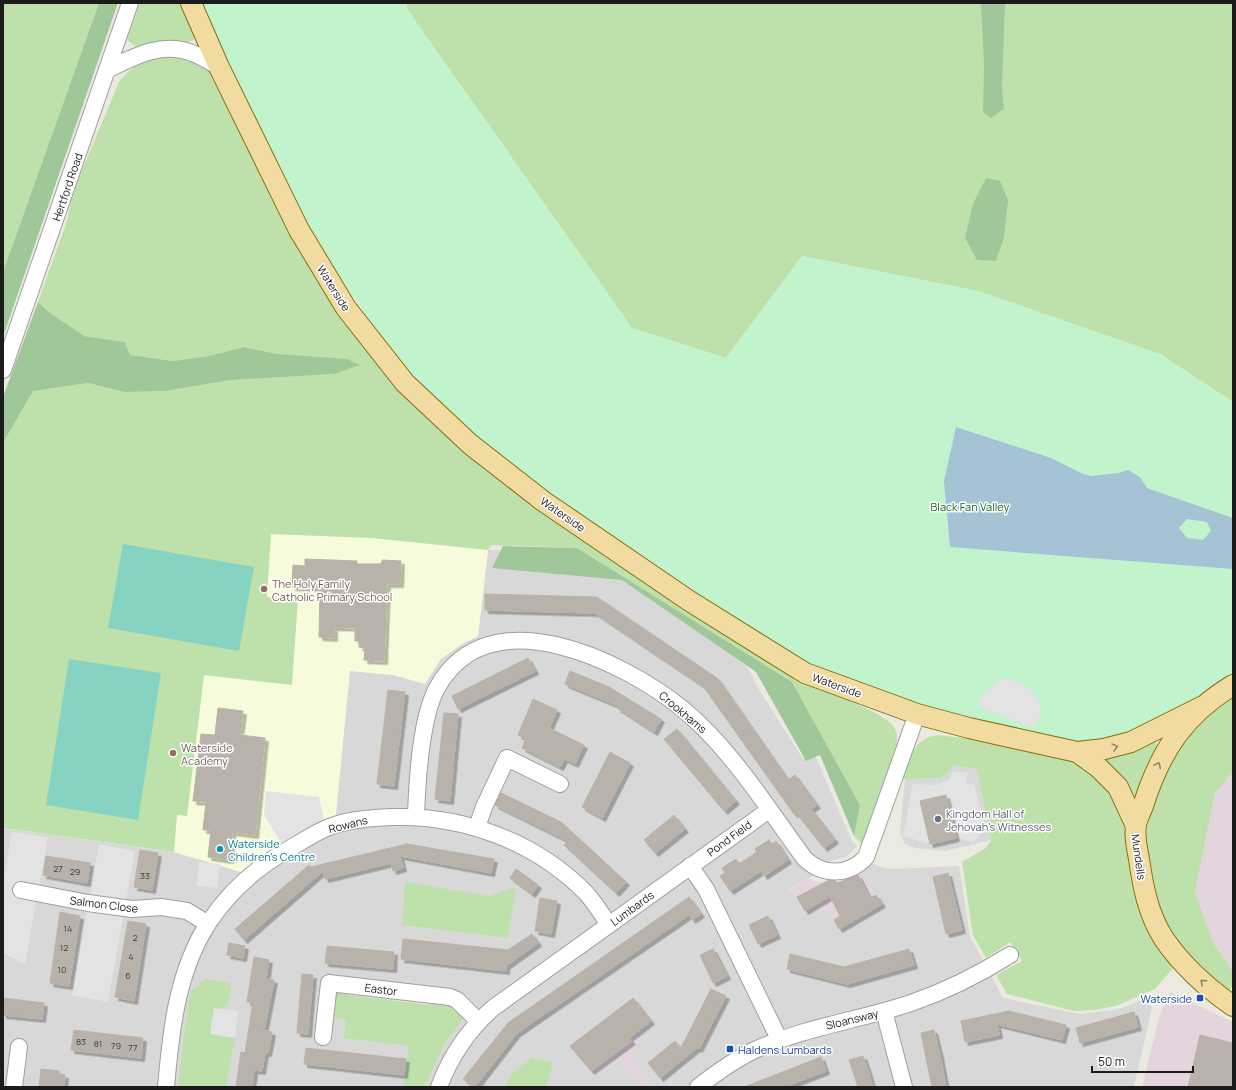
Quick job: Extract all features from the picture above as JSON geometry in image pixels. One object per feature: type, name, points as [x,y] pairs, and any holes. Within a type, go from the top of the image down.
[{"type":"main road","name":"Waterside","points":[[191,3],[219,67],[300,230],[346,308],[405,383],[470,444],[543,501],[688,600],[805,673],[917,714],[970,728],[1077,752],[1104,749],[1131,742],[1203,706]]},
{"type":"main road","name":"Mundells","points":[[1233,685],[1203,706],[1178,733],[1164,753],[1153,775],[1136,826],[1136,841],[1144,891],[1148,906],[1155,921],[1180,961],[1233,1006]]},
{"type":"main road","name":"Waterside","points":[[1077,752],[1098,767],[1118,787],[1136,826]]},
{"type":"street","name":"Hertford Road","points":[[3,370],[130,3]]},
{"type":"street","points":[[107,70],[150,51],[170,48],[191,52],[219,67]]},
{"type":"street","name":"Crookhams","points":[[416,816],[427,714],[436,689],[454,664],[467,654],[480,648],[510,641],[531,641],[564,646],[629,673],[684,710],[705,730],[734,763],[811,865],[817,869],[837,872],[845,871],[854,867],[866,857],[917,714]]},
{"type":"street","points":[[477,827],[484,806],[508,758],[560,784]]},
{"type":"street","name":"Pond Field","points":[[690,866],[769,810]]},
{"type":"street","name":"Rowans","points":[[166,1087],[175,1012],[180,987],[188,963],[208,924],[225,899],[251,875],[274,857],[331,826],[372,818],[416,816],[477,827],[516,842],[547,860],[586,894],[609,924]]},
{"type":"street","points":[[690,866],[706,889],[780,1041]]},
{"type":"street","name":"Lumbards","points":[[440,1087],[454,1054],[478,1021],[493,1008],[690,866]]},
{"type":"street","name":"Salmon Close","points":[[20,890],[88,903],[132,909],[161,907],[187,911],[208,924]]},
{"type":"street","name":"Sloansway","points":[[698,1087],[746,1055],[811,1030],[884,1011],[955,986],[1010,955]]},
{"type":"street","name":"Eastor","points":[[323,1037],[329,983],[450,997],[457,1000],[478,1021]]},
{"type":"street","points":[[884,1011],[904,1087]]},
{"type":"street","points":[[14,1087],[19,1047]]},
{"type":"shaded area","points":[[956,427],[1051,458],[1083,474],[1092,476],[1118,473],[1128,470],[1140,477],[1147,488],[1233,518],[1233,569],[950,547],[944,481]],"holes":[[[1187,519],[1207,522],[1211,531],[1203,540],[1187,538],[1179,528]]]},
{"type":"shaded area","points":[[271,534],[373,538],[488,550],[478,636],[462,644],[441,659],[425,684],[393,675],[350,671],[335,825],[251,875],[174,852],[3,828]]},
{"type":"shaded area","points":[[123,544],[254,567],[239,651],[108,628]]},
{"type":"shaded area","points":[[488,550],[597,554],[748,668],[760,691],[803,759],[814,753],[852,841],[857,846],[846,857],[831,861],[808,879],[789,889],[818,906],[834,920],[876,895],[866,883],[859,871],[870,862],[877,866],[890,869],[959,866],[970,936],[1003,998],[1079,1014],[1113,1010],[1128,1006],[1146,998],[1152,1008],[1134,1087],[3,1087],[3,828],[174,852],[251,875],[350,671],[393,675],[425,683],[441,659],[462,644],[478,636]]},
{"type":"shaded area","points":[[69,659],[161,673],[138,820],[46,805]]},
{"type":"shaded area","points":[[1001,679],[1011,679],[1019,683],[1031,690],[1039,700],[1041,708],[1040,718],[1034,727],[978,706],[982,695]]},
{"type":"shaded area","points":[[953,765],[977,770],[991,840],[946,851],[915,848],[905,844],[900,833],[905,779],[942,778]]},
{"type":"shaded area","points":[[953,771],[968,773],[966,784],[974,784],[985,829],[973,842],[956,838],[946,795],[920,801],[930,844],[903,836],[913,784],[938,785],[950,779]]},
{"type":"shaded area","points":[[1233,772],[1233,972],[1214,944],[1195,892],[1215,793]]},
{"type":"shaded area","points":[[266,791],[319,797],[326,829],[286,851],[264,815]]},
{"type":"shaded area","points":[[12,832],[48,837],[25,964],[3,953],[3,884]]},
{"type":"shaded area","points":[[99,844],[135,851],[108,1002],[72,995]]},
{"type":"shaded area","points":[[199,862],[220,864],[217,888],[196,886]]},
{"type":"shaded area","points":[[859,871],[882,904],[839,929],[833,920],[818,906],[805,914],[789,890],[808,879],[823,883],[834,878],[837,883]]},
{"type":"shaded area","points":[[342,989],[437,1000],[430,1005],[348,995]]},
{"type":"shaded area","points":[[1170,992],[1233,1022],[1233,1087],[1142,1087],[1159,1017]]},
{"type":"shaded area","points":[[633,996],[652,1022],[644,1029],[630,1059],[656,1087],[645,1087],[620,1061],[601,1068],[593,1074],[569,1045]]},
{"type":"shaded area","points":[[214,1008],[238,1011],[235,1038],[210,1034]]},
{"type":"green space","points":[[3,3],[99,3],[3,272]]},
{"type":"green space","points":[[99,3],[118,3],[3,337],[3,272]]},
{"type":"green space","points":[[140,3],[185,3],[196,36],[195,39],[188,42],[162,41],[136,47],[127,40]]},
{"type":"green space","name":"Black Fan Valley","points":[[201,3],[405,3],[409,12],[632,328],[726,358],[802,256],[978,291],[1160,354],[1233,402],[1233,674],[1130,738],[1077,743],[947,715],[848,681],[794,657],[732,619],[541,487],[492,451],[436,401],[389,348],[319,247],[246,103]]},
{"type":"green space","points":[[405,3],[1233,3],[1233,402],[1160,354],[978,291],[802,256],[726,358],[632,328],[409,12]]},
{"type":"green space","points":[[981,3],[1005,3],[1002,88],[1004,109],[991,118],[983,112],[984,65]]},
{"type":"green space","points":[[165,55],[179,57],[190,61],[202,66],[213,74],[296,236],[425,410],[813,685],[868,709],[888,721],[893,726],[897,735],[895,752],[864,846],[854,836],[860,805],[792,682],[577,548],[492,545],[488,550],[373,538],[271,534],[267,597],[298,599],[292,685],[204,675],[187,816],[177,815],[174,852],[3,828],[3,443],[33,391],[88,383],[125,392],[166,391],[231,380],[334,374],[277,354],[244,347],[209,356],[173,361],[130,355],[125,342],[84,336],[49,312],[38,302],[67,221],[72,194],[119,82],[129,71],[139,64]]},
{"type":"green space","points":[[986,178],[1000,181],[1008,200],[1004,237],[996,261],[977,260],[965,238],[973,204]]},
{"type":"green space","points":[[38,302],[49,312],[84,336],[125,342],[130,355],[173,361],[209,356],[244,347],[277,354],[347,359],[360,365],[334,374],[231,380],[166,391],[125,392],[88,383],[33,391],[3,443],[3,397]]},
{"type":"green space","points":[[503,546],[577,548],[792,682],[860,805],[854,836],[820,755],[806,761],[756,672],[622,580],[492,568]]},
{"type":"green space","points":[[1233,695],[1233,772],[1215,793],[1195,892],[1214,944],[1233,972],[1233,986],[1227,992],[1182,949],[1167,927],[1157,904],[1145,843],[1151,805],[1159,780],[1189,729]]},
{"type":"green space","points":[[938,735],[970,739],[1067,757],[1100,774],[1124,818],[1126,845],[1134,885],[1174,967],[1155,989],[1116,1006],[1094,1010],[1074,1011],[1007,994],[996,975],[1022,961],[1010,942],[986,958],[973,935],[962,862],[986,848],[991,840],[977,770],[954,765],[942,778],[905,779],[902,777],[910,756],[918,745],[923,740]]},
{"type":"green space","points":[[1156,740],[1157,746],[1144,770],[1136,795],[1131,796],[1105,761],[1106,758]]},
{"type":"green space","points":[[405,882],[489,896],[516,887],[508,938],[402,925]]},
{"type":"green space","points":[[206,979],[230,983],[231,985],[228,1004],[222,1009],[214,1008],[211,1034],[235,1038],[226,1087],[178,1087],[188,1005],[192,990]]},
{"type":"green space","points":[[337,990],[450,1002],[464,1017],[442,1048],[425,1087],[403,1087],[409,1046],[344,1038],[346,1020],[331,1016],[333,994]]},
{"type":"green space","points":[[532,1057],[553,1063],[546,1087],[504,1087],[514,1072]]},
{"type":"building","points":[[305,559],[357,561],[357,564],[379,564],[382,563],[382,560],[401,561],[400,584],[387,584],[384,661],[364,660],[365,648],[359,647],[360,641],[355,641],[355,628],[334,627],[334,638],[319,637],[320,588],[292,587],[293,565],[305,566]]},
{"type":"building","points":[[485,594],[597,597],[717,678],[788,780],[795,775],[817,805],[811,809],[835,840],[824,848],[796,813],[794,814],[703,686],[595,613],[485,610]]},
{"type":"building","points":[[528,658],[535,671],[458,709],[452,696]]},
{"type":"building","points":[[570,671],[609,687],[661,719],[654,732],[617,708],[618,706],[565,684]]},
{"type":"building","points":[[388,690],[405,692],[394,786],[377,784]]},
{"type":"building","points":[[533,699],[557,710],[549,728],[584,745],[575,764],[564,759],[560,767],[522,748],[526,739],[518,735]]},
{"type":"building","points":[[218,708],[243,711],[240,735],[265,738],[255,835],[232,832],[230,860],[208,857],[211,830],[203,830],[206,802],[193,801],[201,734],[215,735]]},
{"type":"building","points":[[444,713],[458,714],[450,801],[435,799]]},
{"type":"building","points":[[677,729],[736,801],[724,811],[664,739]]},
{"type":"building","points":[[610,752],[630,763],[602,818],[582,807]]},
{"type":"building","points":[[501,793],[561,822],[626,882],[616,893],[564,845],[568,841],[495,805]]},
{"type":"building","name":"Kingdom Hall of Jehovah's Witnesses","points":[[946,795],[956,838],[930,844],[920,801]]},
{"type":"building","points":[[674,815],[685,829],[655,853],[644,840]]},
{"type":"building","points":[[769,840],[772,844],[776,841],[788,860],[764,876],[761,871],[730,891],[720,876],[725,873],[722,868],[736,859],[739,864],[757,852],[755,849]]},
{"type":"building","points":[[407,844],[494,859],[491,873],[400,856],[403,868],[393,871],[391,863],[325,879],[323,871],[244,940],[235,929],[309,865],[311,867]]},
{"type":"building","points":[[140,850],[158,853],[152,890],[134,887]]},
{"type":"building","points":[[46,856],[90,863],[87,883],[43,875]]},
{"type":"building","points":[[516,869],[538,885],[532,894],[510,878]]},
{"type":"building","points":[[948,873],[962,930],[946,934],[933,877]]},
{"type":"building","points":[[858,875],[870,898],[876,895],[882,904],[839,929],[834,920],[840,916],[830,896],[805,911],[797,897],[829,880],[836,881],[837,883]]},
{"type":"building","points":[[689,897],[701,914],[692,920],[689,915],[517,1033],[475,1087],[463,1079],[508,1023]]},
{"type":"building","points":[[540,898],[557,901],[551,934],[535,931]]},
{"type":"building","points":[[60,912],[80,916],[69,986],[50,983]]},
{"type":"building","points":[[768,916],[777,935],[758,944],[749,925]]},
{"type":"building","points":[[128,921],[146,924],[134,1001],[115,997]]},
{"type":"building","points":[[532,934],[538,943],[506,966],[506,971],[401,959],[403,939],[508,950]]},
{"type":"building","points":[[229,943],[245,946],[243,958],[227,955]]},
{"type":"building","points":[[327,946],[394,952],[393,969],[325,963]]},
{"type":"building","points":[[713,949],[727,976],[713,983],[700,955]]},
{"type":"building","points":[[909,949],[914,965],[847,984],[787,969],[790,954],[844,967]]},
{"type":"building","points":[[254,957],[269,960],[266,979],[274,980],[264,1031],[272,1032],[268,1053],[265,1053],[262,1071],[254,1070],[252,1087],[236,1087],[241,1052],[245,1053],[253,1002],[247,1002]]},
{"type":"building","points":[[302,974],[313,975],[308,1034],[297,1033]]},
{"type":"building","points":[[711,989],[726,996],[699,1049],[697,1048],[660,1078],[648,1063],[675,1041],[681,1048]]},
{"type":"building","points":[[3,998],[44,1003],[42,1019],[3,1015]]},
{"type":"building","points":[[633,998],[651,1021],[629,1038],[632,1041],[591,1071],[570,1046]]},
{"type":"building","points":[[1009,1011],[1066,1025],[1062,1040],[997,1024],[999,1035],[965,1042],[961,1021]]},
{"type":"building","points":[[1134,1012],[1138,1027],[1080,1043],[1076,1028]]},
{"type":"building","points":[[74,1030],[143,1038],[141,1058],[71,1050]]},
{"type":"building","points":[[934,1030],[946,1087],[932,1087],[921,1033]]},
{"type":"building","points":[[1200,1035],[1233,1043],[1233,1087],[1188,1087]]},
{"type":"building","points":[[306,1048],[406,1059],[404,1075],[304,1064]]},
{"type":"building","points":[[863,1056],[873,1087],[858,1087],[849,1060]]},
{"type":"building","points":[[821,1057],[826,1071],[784,1087],[744,1087]]},
{"type":"building","points":[[41,1069],[59,1071],[59,1074],[65,1075],[64,1086],[39,1087]]},
{"type":"place","name":"The Holy Family Catholic Primary School","points":[[264,589]]},
{"type":"place","name":"Waterside Academy","points":[[173,753]]},
{"type":"place","name":"Kingdom Hall of Jehovah's Witnesses","points":[[938,819]]},
{"type":"place","name":"Waterside Children's Centre","points":[[220,849]]},
{"type":"place","name":"Waterside","points":[[1200,998]]},
{"type":"place","name":"Haldens Lumbards","points":[[730,1049]]}]
